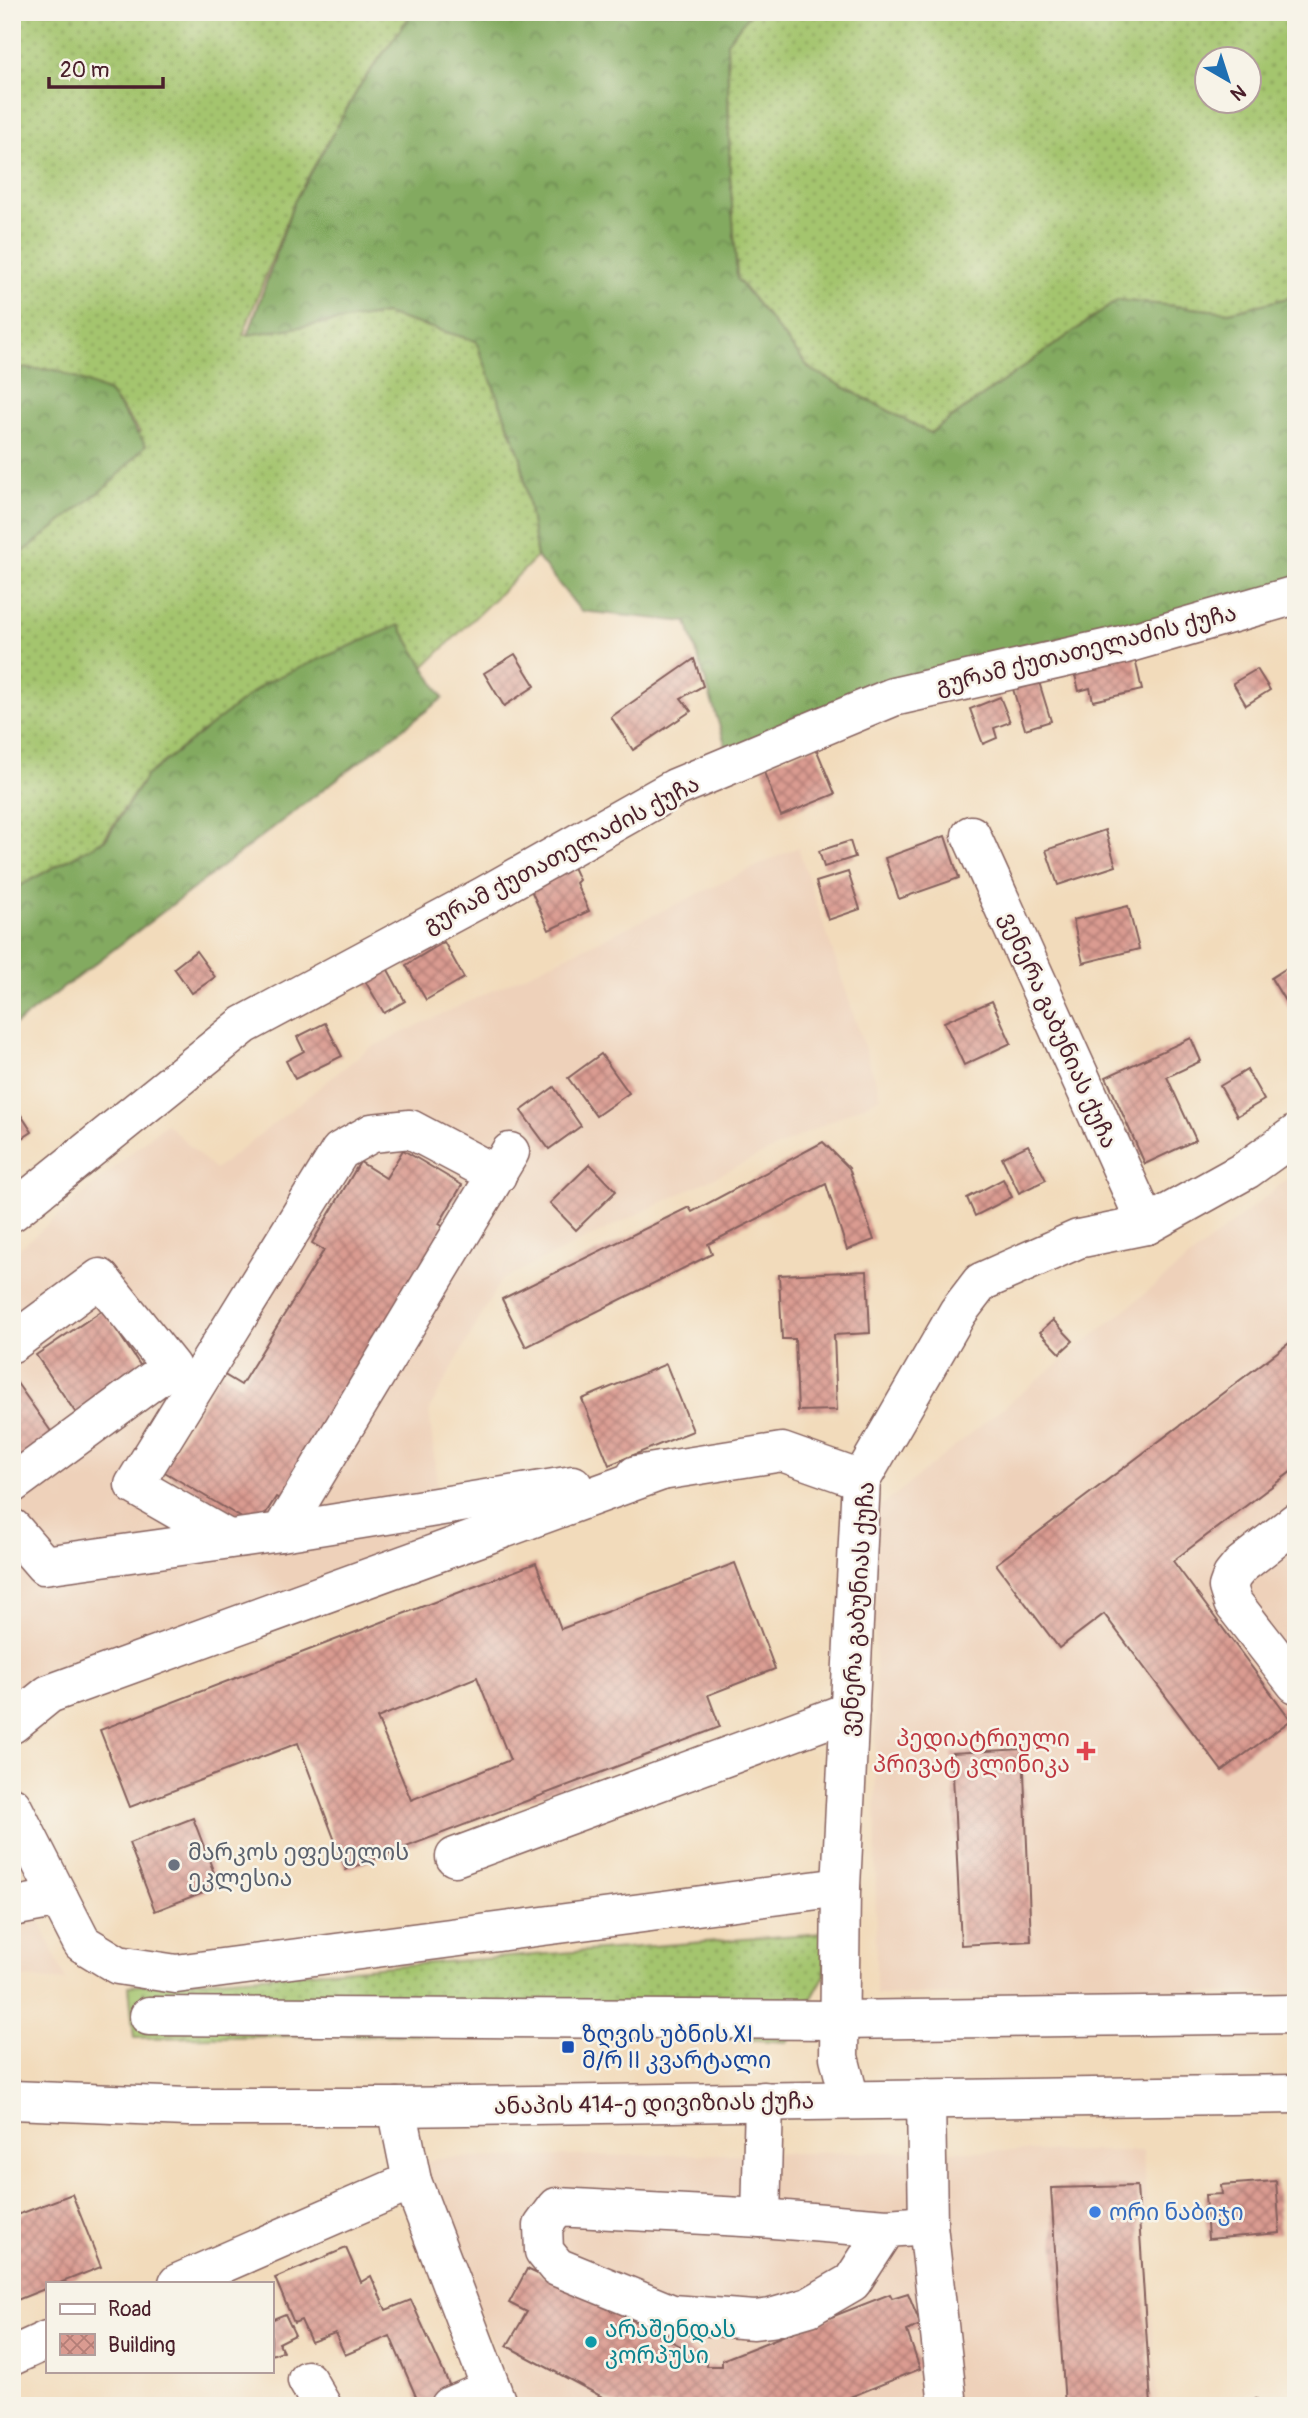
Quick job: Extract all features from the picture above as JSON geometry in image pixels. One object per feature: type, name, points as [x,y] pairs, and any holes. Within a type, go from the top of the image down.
[{"type":"street","name":"გურამ ქუთათელაძის ქუჩა","points":[[12,1212],[244,1025],[484,896],[675,788],[892,697],[1122,645],[1296,595]]},
{"type":"street","name":"ვენერა გაბუნიას ქუჩა","points":[[971,835],[1147,1225]]},
{"type":"street","points":[[228,1539],[134,1485],[340,1151],[372,1133],[410,1129],[504,1163],[281,1532]]},
{"type":"street","name":"ვენერა გაბუნიას ქუჩა","points":[[850,2100],[839,2057],[841,1887],[861,1480],[958,1312],[981,1282],[1078,1239],[1147,1225],[1246,1170],[1296,1134]]},
{"type":"street","points":[[12,1343],[100,1278],[171,1367],[12,1484]]},
{"type":"street","points":[[12,1528],[44,1565],[281,1532],[782,1452],[861,1480]]},
{"type":"street","points":[[12,1724],[49,1694],[662,1471]]},
{"type":"street","points":[[1296,1522],[1241,1564],[1228,1587],[1233,1603],[1296,1684]]},
{"type":"street","points":[[455,1857],[850,1711]]},
{"type":"street","points":[[12,1807],[82,1943],[118,1965],[176,1974],[841,1887]]},
{"type":"street","points":[[12,1907],[59,1898]]},
{"type":"street","points":[[149,2016],[839,2021],[1296,2014]]},
{"type":"street","name":"ანაპის 414-ე დივიზიას ქუჩა","points":[[12,2100],[188,2107],[397,2108],[1296,2094]]},
{"type":"street","points":[[926,2099],[928,2225],[945,2404]]},
{"type":"street","points":[[761,2218],[764,2101]]},
{"type":"street","points":[[397,2108],[412,2181],[494,2397],[450,2406]]},
{"type":"street","points":[[180,2282],[412,2181]]},
{"type":"street","points":[[887,2228],[852,2282],[809,2307],[754,2320],[672,2314],[557,2267],[544,2251],[543,2227],[557,2207],[887,2228],[928,2225]]},
{"type":"street","points":[[12,2356],[46,2340]]},
{"type":"shaded area","points":[[798,847],[881,1097],[501,1280],[429,1410],[443,1541],[18,1691],[12,1698],[12,1255],[166,1123],[215,1170],[368,1049]]},
{"type":"shaded area","name":"პედიატრიული პრივატ კლინიკა","points":[[1296,1172],[1296,1992],[876,1995],[875,1511]]},
{"type":"shaded area","points":[[12,1858],[66,1981],[12,1977]]},
{"type":"shaded area","points":[[1143,2151],[1157,2406],[519,2406],[417,2166],[437,2158]]},
{"type":"green space","points":[[12,12],[413,12],[361,84],[294,202],[243,335],[385,314],[476,341],[521,458],[537,557],[424,667],[399,625],[146,776],[96,851],[12,893],[12,541],[140,432],[109,392],[56,370],[12,368]]},
{"type":"green space","points":[[413,12],[751,12],[727,42],[730,175],[737,279],[810,369],[930,433],[1118,300],[1229,312],[1296,296],[1296,586],[728,753],[687,622],[581,611],[537,557],[521,458],[476,341],[385,314],[248,335],[294,202],[361,84]]},
{"type":"green space","points":[[751,12],[1296,12],[1296,296],[1229,312],[1118,300],[930,433],[810,369],[737,279],[730,175],[727,42]]},
{"type":"green space","points":[[12,368],[56,370],[109,392],[146,445],[113,481],[12,561]]},
{"type":"green space","points":[[399,625],[443,698],[12,1027],[12,890],[106,839],[146,776],[266,682]]},
{"type":"green space","points":[[823,1933],[825,1975],[787,2042],[639,2032],[134,2038],[129,1986]]},
{"type":"building","points":[[515,654],[535,686],[504,706],[484,673]]},
{"type":"building","points":[[1134,654],[1142,690],[1093,701],[1090,688],[1079,691],[1073,667]]},
{"type":"building","points":[[694,659],[703,686],[681,698],[691,711],[633,750],[611,717]]},
{"type":"building","points":[[1257,669],[1270,690],[1246,705],[1233,683]]},
{"type":"building","points":[[1039,682],[1051,721],[1025,729],[1013,689]]},
{"type":"building","points":[[1000,697],[1010,722],[994,728],[997,738],[983,744],[970,709]]},
{"type":"building","points":[[815,746],[835,794],[781,816],[762,767]]},
{"type":"building","points":[[1105,830],[1116,866],[1058,885],[1046,850]]},
{"type":"building","points":[[945,836],[959,878],[899,899],[885,858]]},
{"type":"building","points":[[850,841],[855,857],[824,867],[819,851]]},
{"type":"building","points":[[573,867],[579,880],[576,883],[589,911],[549,930],[530,888]]},
{"type":"building","points":[[848,872],[860,909],[828,920],[816,882]]},
{"type":"building","points":[[1128,906],[1139,949],[1083,963],[1073,920]]},
{"type":"building","points":[[444,942],[464,978],[426,1000],[406,965]]},
{"type":"building","points":[[196,951],[215,977],[192,993],[174,968]]},
{"type":"building","points":[[1296,962],[1296,1019],[1271,978]]},
{"type":"building","points":[[387,968],[405,1001],[384,1013],[365,981]]},
{"type":"building","points":[[992,1001],[1011,1043],[964,1065],[944,1022]]},
{"type":"building","points":[[325,1023],[342,1056],[295,1079],[286,1061],[304,1051],[297,1037]]},
{"type":"building","points":[[1191,1038],[1201,1061],[1167,1077],[1196,1140],[1145,1164],[1106,1077]]},
{"type":"building","points":[[601,1054],[629,1093],[596,1116],[568,1078]]},
{"type":"building","points":[[1247,1070],[1264,1100],[1237,1116],[1220,1086]]},
{"type":"building","points":[[554,1087],[581,1126],[549,1149],[521,1111]]},
{"type":"building","points":[[12,1101],[32,1132],[12,1145]]},
{"type":"building","points":[[823,1142],[849,1168],[874,1240],[847,1250],[826,1184],[708,1244],[712,1254],[526,1347],[502,1299],[689,1207],[692,1212]]},
{"type":"building","points":[[1028,1145],[1046,1180],[1019,1193],[1002,1158]]},
{"type":"building","points":[[403,1150],[462,1185],[439,1224],[452,1232],[289,1504],[276,1497],[257,1527],[163,1471],[221,1373],[241,1385],[324,1250],[312,1243],[360,1162],[386,1178]]},
{"type":"building","points":[[590,1164],[616,1191],[576,1230],[550,1203]]},
{"type":"building","points":[[1003,1179],[1012,1197],[975,1216],[967,1198]]},
{"type":"building","points":[[867,1271],[870,1333],[834,1335],[837,1410],[798,1411],[795,1339],[782,1339],[779,1275]]},
{"type":"building","points":[[103,1310],[146,1374],[80,1419],[36,1355]]},
{"type":"building","points":[[1053,1320],[1073,1341],[1060,1353],[1040,1332]]},
{"type":"building","points":[[1296,1338],[1296,1468],[1173,1561],[1291,1720],[1222,1771],[1104,1614],[1059,1648],[996,1564]]},
{"type":"building","points":[[666,1364],[693,1431],[609,1465],[582,1399]]},
{"type":"building","points":[[12,1376],[57,1440],[12,1471]]},
{"type":"building","points":[[536,1563],[561,1629],[735,1563],[775,1669],[708,1695],[720,1727],[346,1870],[298,1743],[130,1807],[100,1730]],"holes":[[[477,1677],[510,1760],[411,1800],[377,1718]]]},
{"type":"building","points":[[1023,1749],[1031,1941],[961,1945],[952,1753]]},
{"type":"building","name":"მარკოს ეფესელის ეკლესია","points":[[193,1818],[219,1886],[155,1911],[129,1843]]},
{"type":"building","points":[[1276,2181],[1280,2233],[1208,2239],[1205,2195],[1222,2194],[1221,2185]]},
{"type":"building","points":[[1137,2186],[1151,2406],[1065,2406],[1051,2188]]},
{"type":"building","points":[[72,2194],[101,2267],[63,2282],[46,2282],[46,2288],[12,2302],[12,2217]]},
{"type":"building","points":[[346,2248],[361,2282],[371,2276],[386,2310],[411,2300],[452,2391],[420,2406],[390,2336],[345,2355],[335,2333],[311,2342],[301,2320],[294,2323],[275,2278]]},
{"type":"building","name":"არაშენდას კორპუსი","points":[[527,2269],[546,2278],[548,2274],[706,2360],[706,2366],[722,2366],[722,2360],[890,2294],[892,2298],[908,2293],[921,2325],[907,2331],[920,2369],[828,2406],[619,2406],[507,2346],[527,2312],[509,2303]]},
{"type":"building","points":[[285,2314],[295,2335],[279,2343],[283,2351],[273,2354],[273,2319]]},
{"type":"building","points":[[1256,2398],[1262,2406],[1245,2406]]},
{"type":"place","name":"პედიატრიული პრივატ კლინიკა","points":[[1086,1751]]},
{"type":"place","name":"მარკოს ეფესელის ეკლესია","points":[[174,1865]]},
{"type":"place","name":"ზღვის უბნის XI მ/რ II კვარტალი","points":[[568,2047]]},
{"type":"place","name":"ორი ნაბიჯი","points":[[1095,2212]]},
{"type":"place","name":"არაშენდას კორპუსი","points":[[591,2342]]}]
